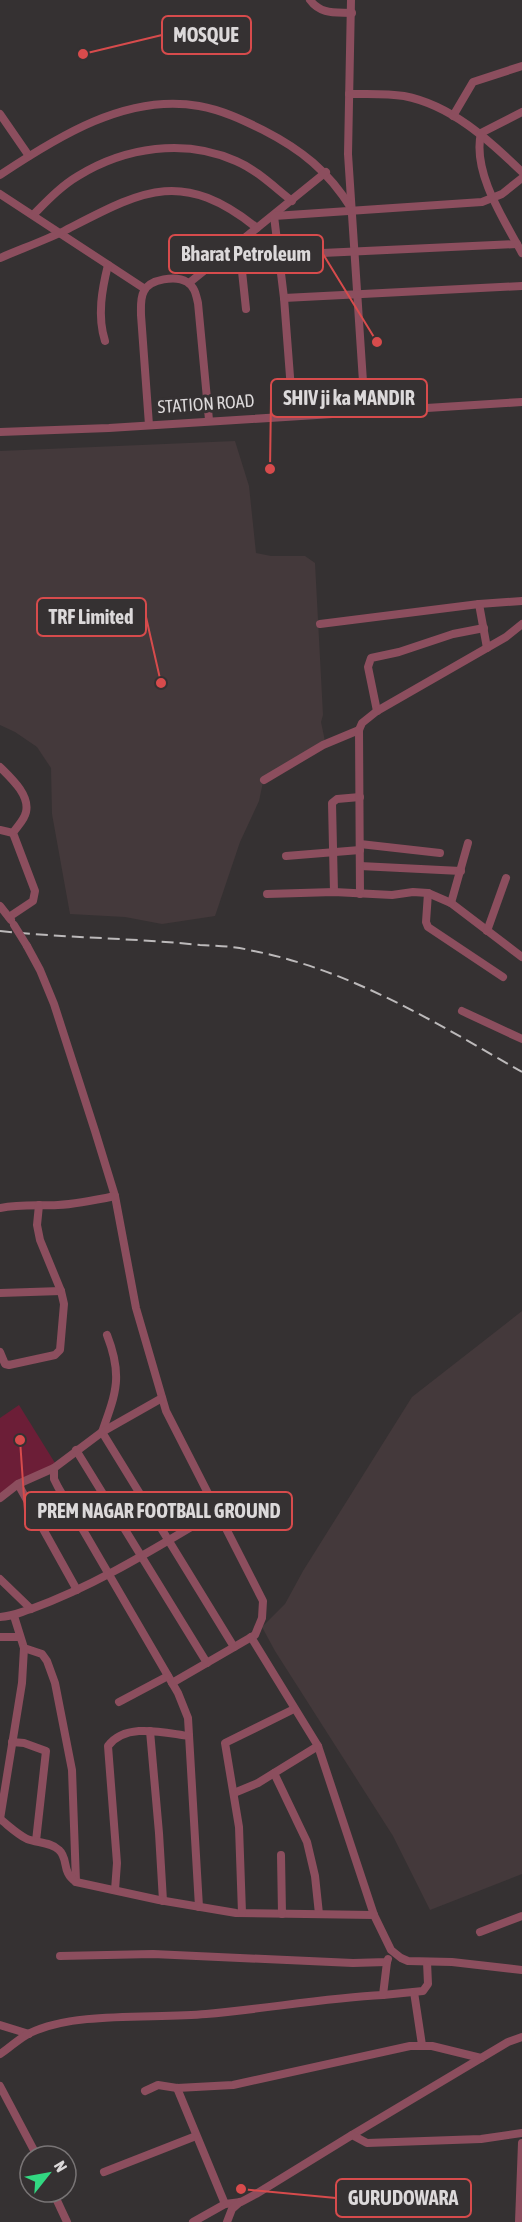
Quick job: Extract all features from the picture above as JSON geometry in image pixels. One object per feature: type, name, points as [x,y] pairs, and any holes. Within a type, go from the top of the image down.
[{"type":"street","points":[[310,0],[317,8],[325,12],[352,13]]},
{"type":"street","points":[[351,0],[348,154],[365,411]]},
{"type":"street","points":[[453,116],[473,82],[522,66]]},
{"type":"street","points":[[349,94],[404,96],[427,103],[481,133],[522,172]]},
{"type":"street","points":[[0,175],[61,137],[97,120],[132,109],[165,104],[199,106],[234,115],[273,135],[326,172],[353,210]]},
{"type":"street","points":[[279,255],[520,249],[494,199],[479,157],[478,143],[481,133],[522,112]]},
{"type":"street","points":[[0,114],[29,156]]},
{"type":"street","points":[[33,215],[76,177],[101,163],[122,155],[186,147],[214,152],[238,162],[264,178],[292,201]]},
{"type":"street","points":[[189,283],[326,172]]},
{"type":"street","points":[[274,216],[458,204],[494,199],[522,178]]},
{"type":"street","points":[[0,258],[60,233],[118,203],[160,191],[187,192],[210,198],[235,211],[257,228]]},
{"type":"street","points":[[0,194],[145,289]]},
{"type":"street","points":[[274,216],[284,298],[293,416]]},
{"type":"street","points":[[239,243],[246,309]]},
{"type":"street","points":[[105,341],[102,332],[101,294],[108,265]]},
{"type":"street","points":[[149,425],[141,298],[145,289],[165,280],[180,279],[189,283],[195,291],[209,420]]},
{"type":"street","points":[[284,298],[522,286]]},
{"type":"street","name":"STATION ROAD","points":[[0,432],[522,402]]},
{"type":"street","points":[[320,624],[479,603],[522,600]]},
{"type":"street","points":[[479,603],[487,648]]},
{"type":"street","points":[[360,894],[359,730],[362,723],[377,711],[487,648],[522,624]]},
{"type":"street","points":[[377,711],[368,667],[370,658],[399,652],[453,634],[484,628]]},
{"type":"street","points":[[264,780],[323,745],[359,730]]},
{"type":"street","points":[[0,767],[23,794],[26,803],[26,812],[13,833]]},
{"type":"street","points":[[333,892],[332,803],[337,799],[360,797]]},
{"type":"street","points":[[0,831],[13,833]]},
{"type":"street","points":[[9,917],[27,906],[35,897],[13,833]]},
{"type":"street","points":[[451,903],[468,843]]},
{"type":"street","points":[[286,855],[332,853],[360,847],[440,853]]},
{"type":"street","points":[[360,867],[461,871]]},
{"type":"street","points":[[487,931],[506,878]]},
{"type":"street","points":[[267,894],[428,893],[451,903],[522,957]]},
{"type":"street","points":[[428,893],[426,922],[428,927],[503,977]]},
{"type":"street","points":[[0,906],[27,946],[54,1004],[115,1196],[136,1308],[166,1411],[263,1601],[262,1618],[255,1635],[207,1663],[119,1702]]},
{"type":"street","points":[[462,1011],[522,1039]]},
{"type":"street","points":[[0,1208],[18,1205],[79,1203],[115,1196]]},
{"type":"street","points":[[0,1352],[5,1364],[9,1365],[58,1353],[64,1304],[40,1240],[37,1225],[39,1205]]},
{"type":"street","points":[[0,1293],[61,1291]]},
{"type":"street","points":[[107,1335],[116,1366],[117,1383],[102,1432],[234,1647]]},
{"type":"street","points":[[0,1498],[18,1484],[54,1468],[102,1432],[162,1398]]},
{"type":"street","points":[[76,1450],[207,1663]]},
{"type":"street","points":[[54,1468],[54,1479],[170,1679],[188,1718],[199,1907]]},
{"type":"street","points":[[18,1484],[77,1590]]},
{"type":"street","points":[[0,1617],[14,1616],[45,1605],[109,1576],[140,1555],[218,1511]]},
{"type":"street","points":[[0,1579],[30,1609]]},
{"type":"street","points":[[14,1616],[24,1648],[23,1675],[0,1819],[27,1839],[56,1847],[62,1852],[65,1869],[76,1881],[163,1901],[242,1913],[374,1915]]},
{"type":"street","points":[[0,1637],[19,1637]]},
{"type":"street","points":[[251,1637],[318,1746],[374,1915],[392,1950],[400,1958],[408,1961],[452,1962],[522,1970]]},
{"type":"street","points":[[24,1648],[42,1654],[55,1683],[72,1770],[76,1881]]},
{"type":"street","points":[[242,1913],[239,1827],[225,1743],[294,1709]]},
{"type":"street","points":[[115,1890],[117,1863],[108,1746],[111,1742],[134,1730],[189,1736]]},
{"type":"street","points":[[150,1731],[163,1901]]},
{"type":"street","points":[[12,1742],[24,1743],[46,1751],[36,1841]]},
{"type":"street","points":[[234,1793],[258,1783],[318,1746]]},
{"type":"street","points":[[274,1773],[307,1842],[315,1876],[319,1914]]},
{"type":"street","points":[[281,1855],[282,1914]]},
{"type":"street","points":[[480,1932],[522,1916]]},
{"type":"street","points":[[383,1995],[387,1962],[392,1950]]},
{"type":"street","points":[[60,1956],[153,1954],[387,1962]]},
{"type":"street","points":[[0,2054],[29,2034],[63,2023],[205,2015],[349,1997],[414,1992],[426,1989],[428,1984],[427,1962]]},
{"type":"street","points":[[414,1992],[423,2045]]},
{"type":"street","points":[[0,2025],[29,2034]]},
{"type":"street","points":[[227,2222],[232,2210],[241,2202],[508,2042],[522,2037]]},
{"type":"street","points":[[145,2091],[158,2085],[177,2088],[233,2085],[410,2046],[423,2045],[481,2058]]},
{"type":"street","points":[[0,2086],[31,2144]]},
{"type":"street","points":[[177,2088],[225,2204]]},
{"type":"street","points":[[352,2135],[367,2143],[481,2139],[522,2133]]},
{"type":"street","points":[[104,2172],[196,2136]]},
{"type":"street","points":[[519,2222],[522,2143]]},
{"type":"street","points":[[193,2222],[225,2204],[241,2202]]},
{"type":"street","points":[[59,2204],[67,2222]]},
{"type":"shaded area","points":[[235,441],[249,486],[256,553],[271,556],[305,556],[315,563],[323,715],[321,722],[326,746],[263,782],[259,801],[240,842],[215,916],[162,924],[125,917],[70,914],[52,814],[51,768],[37,747],[0,725],[0,451]]},
{"type":"shaded area","points":[[522,1311],[522,1874],[430,1910],[393,1836],[262,1627],[285,1604],[303,1571],[412,1397]]},
{"type":"shaded area","points":[[19,1405],[55,1463],[0,1501],[0,1418]]},
{"type":"railway","points":[[0,931],[231,947],[286,959],[322,970],[390,999],[522,1072]]},
{"type":"place","name":"MOSQUE","points":[[83,54]]},
{"type":"place","name":"Bharat Petroleum","points":[[377,342]]},
{"type":"place","name":"SHIV ji ka MANDIR","points":[[270,469]]},
{"type":"place","name":"TRF Limited","points":[[161,683]]},
{"type":"place","name":"PREM NAGAR FOOTBALL GROUND","points":[[20,1440]]},
{"type":"place","name":"GURUDOWARA","points":[[241,2189]]}]
